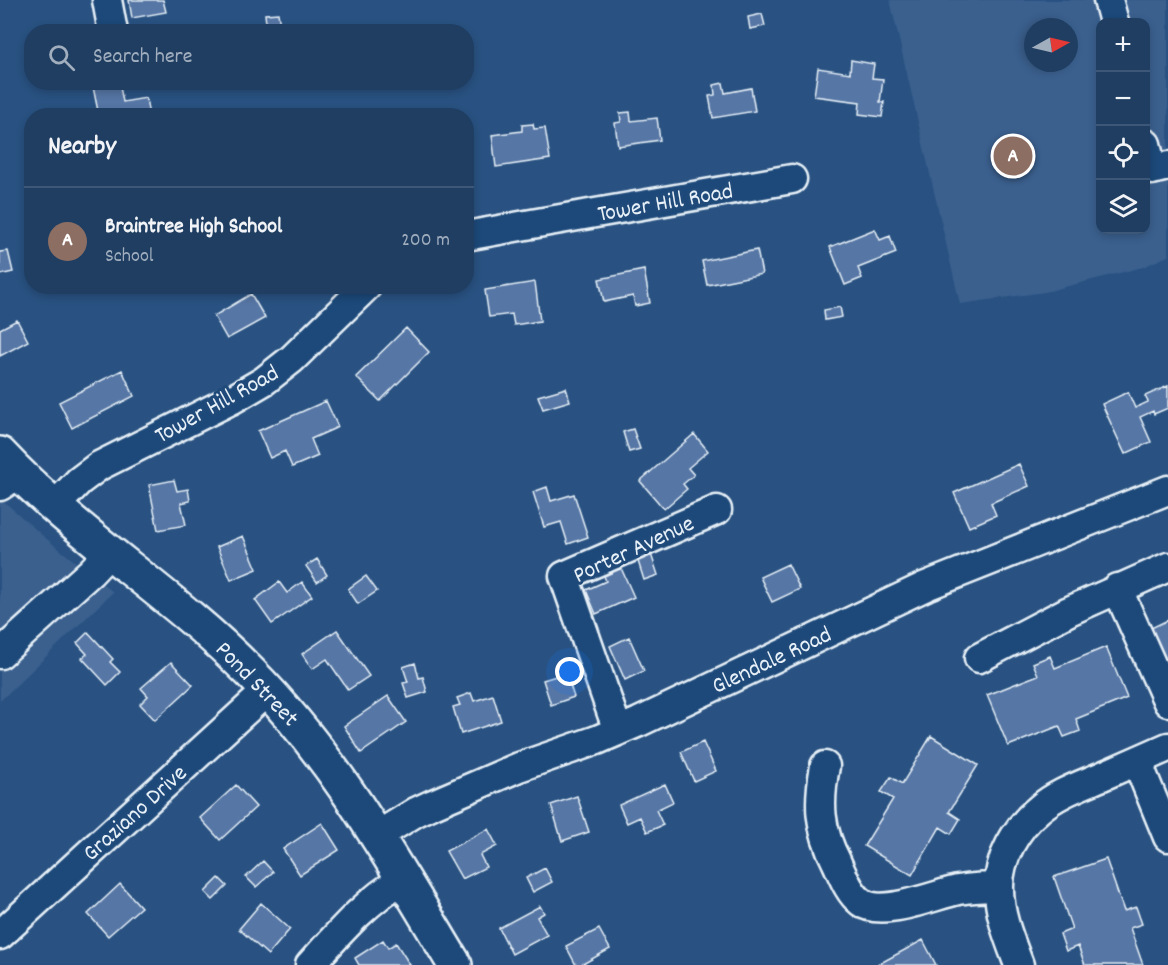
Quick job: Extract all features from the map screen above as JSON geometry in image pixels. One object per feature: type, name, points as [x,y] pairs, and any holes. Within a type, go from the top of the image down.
[{"type":"main road","name":"Pond Street","points":[[6,471],[55,506],[208,633],[268,690],[318,749],[377,836],[454,965]]},
{"type":"street","points":[[107,0],[112,24]]},
{"type":"street","points":[[1108,0],[1113,18]]},
{"type":"street","points":[[1150,161],[1152,170],[1168,166]]},
{"type":"street","name":"Tower Hill Road","points":[[474,235],[792,179]]},
{"type":"street","name":"Tower Hill Road","points":[[55,506],[79,481],[99,466],[234,399],[264,381],[292,359],[359,294]]},
{"type":"street","name":"Glendale Road","points":[[377,836],[416,812],[519,767],[618,731],[926,586],[1168,490]]},
{"type":"street","name":"Porter Avenue","points":[[618,731],[564,576],[717,510]]},
{"type":"street","points":[[0,654],[110,552]]},
{"type":"street","points":[[979,658],[1069,610],[1168,567]]},
{"type":"street","points":[[1117,588],[1168,702]]},
{"type":"street","name":"Graziano Drive","points":[[0,935],[268,690]]},
{"type":"street","points":[[1019,965],[1000,902],[1000,873],[1009,846],[1026,822],[1039,809],[1065,792],[1168,747]]},
{"type":"street","points":[[1137,761],[1168,837]]},
{"type":"street","points":[[825,766],[820,789],[820,803],[825,834],[830,850],[848,884],[861,902],[869,907],[892,906],[957,890],[999,887]]},
{"type":"street","points":[[310,965],[359,912],[378,895],[403,879]]},
{"type":"shaded area","points":[[890,0],[1168,0],[1168,256],[1143,267],[1045,292],[960,304]]},
{"type":"shaded area","points":[[0,498],[113,592],[0,701]]},
{"type":"building","points":[[129,0],[163,0],[166,12],[132,18]]},
{"type":"building","points":[[278,13],[280,24],[266,24],[265,14]]},
{"type":"building","points":[[762,14],[765,26],[750,29],[748,17]]},
{"type":"building","points":[[851,60],[874,64],[872,78],[883,79],[880,102],[884,102],[882,117],[859,114],[860,102],[814,96],[818,68],[850,73]]},
{"type":"building","points":[[723,83],[725,93],[751,88],[755,111],[713,118],[709,96],[715,95],[714,85]]},
{"type":"building","points":[[94,90],[121,90],[123,102],[146,98],[148,108],[97,108]]},
{"type":"building","points":[[630,112],[631,121],[657,118],[660,140],[618,146],[615,123],[621,122],[620,113]]},
{"type":"building","points":[[533,124],[534,129],[545,128],[550,159],[496,167],[492,135],[522,131],[522,125]]},
{"type":"building","points":[[875,229],[880,240],[890,236],[896,253],[858,268],[862,278],[845,285],[830,247]]},
{"type":"building","points":[[757,250],[762,274],[707,285],[702,261]]},
{"type":"building","points":[[8,251],[13,272],[0,275],[0,252]]},
{"type":"building","points":[[644,270],[650,303],[635,306],[633,296],[604,302],[599,279]]},
{"type":"building","points":[[535,282],[540,321],[514,325],[512,314],[489,317],[485,290]]},
{"type":"building","points":[[251,294],[265,318],[227,339],[214,316]]},
{"type":"building","points":[[840,307],[842,317],[825,320],[824,310]]},
{"type":"building","points":[[17,320],[28,341],[0,356],[0,329]]},
{"type":"building","points":[[406,328],[429,352],[380,401],[356,377]]},
{"type":"building","points":[[122,370],[134,396],[72,428],[59,402]]},
{"type":"building","points":[[1168,386],[1168,408],[1140,417],[1151,442],[1125,454],[1102,404],[1128,392],[1135,408],[1148,402],[1145,396]]},
{"type":"building","points":[[566,388],[570,401],[543,409],[538,396]]},
{"type":"building","points":[[326,401],[338,427],[311,439],[318,456],[292,467],[285,451],[270,458],[258,431]]},
{"type":"building","points":[[633,429],[640,449],[629,452],[623,432]]},
{"type":"building","points":[[694,434],[708,451],[688,468],[694,475],[683,484],[687,489],[664,509],[640,481]]},
{"type":"building","points":[[1019,464],[1029,486],[991,503],[996,515],[969,527],[954,493]]},
{"type":"building","points":[[174,480],[177,491],[188,489],[190,501],[181,503],[186,525],[158,530],[149,485]]},
{"type":"building","points":[[547,487],[551,501],[574,494],[588,537],[568,544],[561,522],[544,527],[533,492]]},
{"type":"building","points":[[243,536],[257,569],[231,580],[217,547]]},
{"type":"building","points":[[651,554],[658,575],[644,580],[637,558]]},
{"type":"building","points":[[317,559],[327,575],[317,582],[306,566]]},
{"type":"building","points":[[788,564],[800,589],[772,602],[760,577]]},
{"type":"building","points":[[621,568],[634,597],[596,614],[586,590],[606,581],[604,576]]},
{"type":"building","points":[[366,576],[377,591],[358,604],[348,589]]},
{"type":"building","points":[[279,582],[287,593],[302,582],[312,596],[272,624],[255,600]]},
{"type":"building","points":[[1168,620],[1168,665],[1151,628]]},
{"type":"building","points":[[337,630],[369,676],[348,690],[327,659],[312,669],[302,654]]},
{"type":"building","points":[[88,632],[113,659],[110,662],[120,672],[107,685],[82,658],[87,654],[77,643]]},
{"type":"building","points":[[629,637],[644,671],[625,680],[610,646]]},
{"type":"building","points":[[1106,647],[1127,698],[1076,719],[1080,731],[1064,737],[1059,726],[1008,746],[987,695],[1038,675],[1033,663],[1050,656],[1055,668]]},
{"type":"building","points":[[171,662],[193,685],[155,720],[140,704],[148,696],[141,688]]},
{"type":"building","points":[[415,663],[419,678],[423,677],[427,692],[408,698],[403,683],[408,682],[403,667]]},
{"type":"building","points":[[566,673],[574,697],[551,705],[543,680]]},
{"type":"building","points":[[471,693],[474,701],[493,695],[501,721],[461,734],[453,707],[460,705],[457,698]]},
{"type":"building","points":[[388,696],[406,722],[361,753],[344,726]]},
{"type":"building","points":[[931,736],[978,765],[949,812],[960,819],[951,834],[940,827],[912,875],[864,846],[893,799],[881,792],[891,777],[902,784]]},
{"type":"building","points":[[703,742],[716,771],[694,781],[681,752]]},
{"type":"building","points":[[665,784],[673,802],[656,810],[663,825],[647,832],[640,817],[627,823],[619,805]]},
{"type":"building","points":[[236,785],[256,807],[220,840],[200,818]]},
{"type":"building","points":[[577,796],[589,832],[562,841],[551,805]]},
{"type":"building","points":[[322,823],[339,850],[300,875],[283,849]]},
{"type":"building","points":[[488,829],[497,846],[480,855],[486,867],[462,879],[446,851]]},
{"type":"building","points":[[1106,859],[1124,911],[1136,907],[1142,924],[1130,928],[1143,965],[1085,965],[1078,946],[1066,951],[1060,934],[1072,929],[1054,877]]},
{"type":"building","points":[[263,861],[273,872],[256,887],[246,877]]},
{"type":"building","points":[[545,868],[552,882],[533,892],[526,878]]},
{"type":"building","points":[[219,878],[227,886],[213,900],[205,892]]},
{"type":"building","points":[[120,884],[141,907],[108,936],[88,914]]},
{"type":"building","points":[[261,903],[290,929],[268,955],[239,929]]},
{"type":"building","points":[[540,906],[544,913],[537,917],[547,935],[512,954],[499,928]]},
{"type":"building","points":[[599,929],[610,949],[581,965],[576,965],[566,946]]},
{"type":"building","points":[[383,940],[388,948],[396,943],[410,965],[359,965],[355,958]]},
{"type":"building","points":[[923,940],[936,965],[877,965]]},
{"type":"place","name":"Braintree High School","points":[[1013,156]]}]
